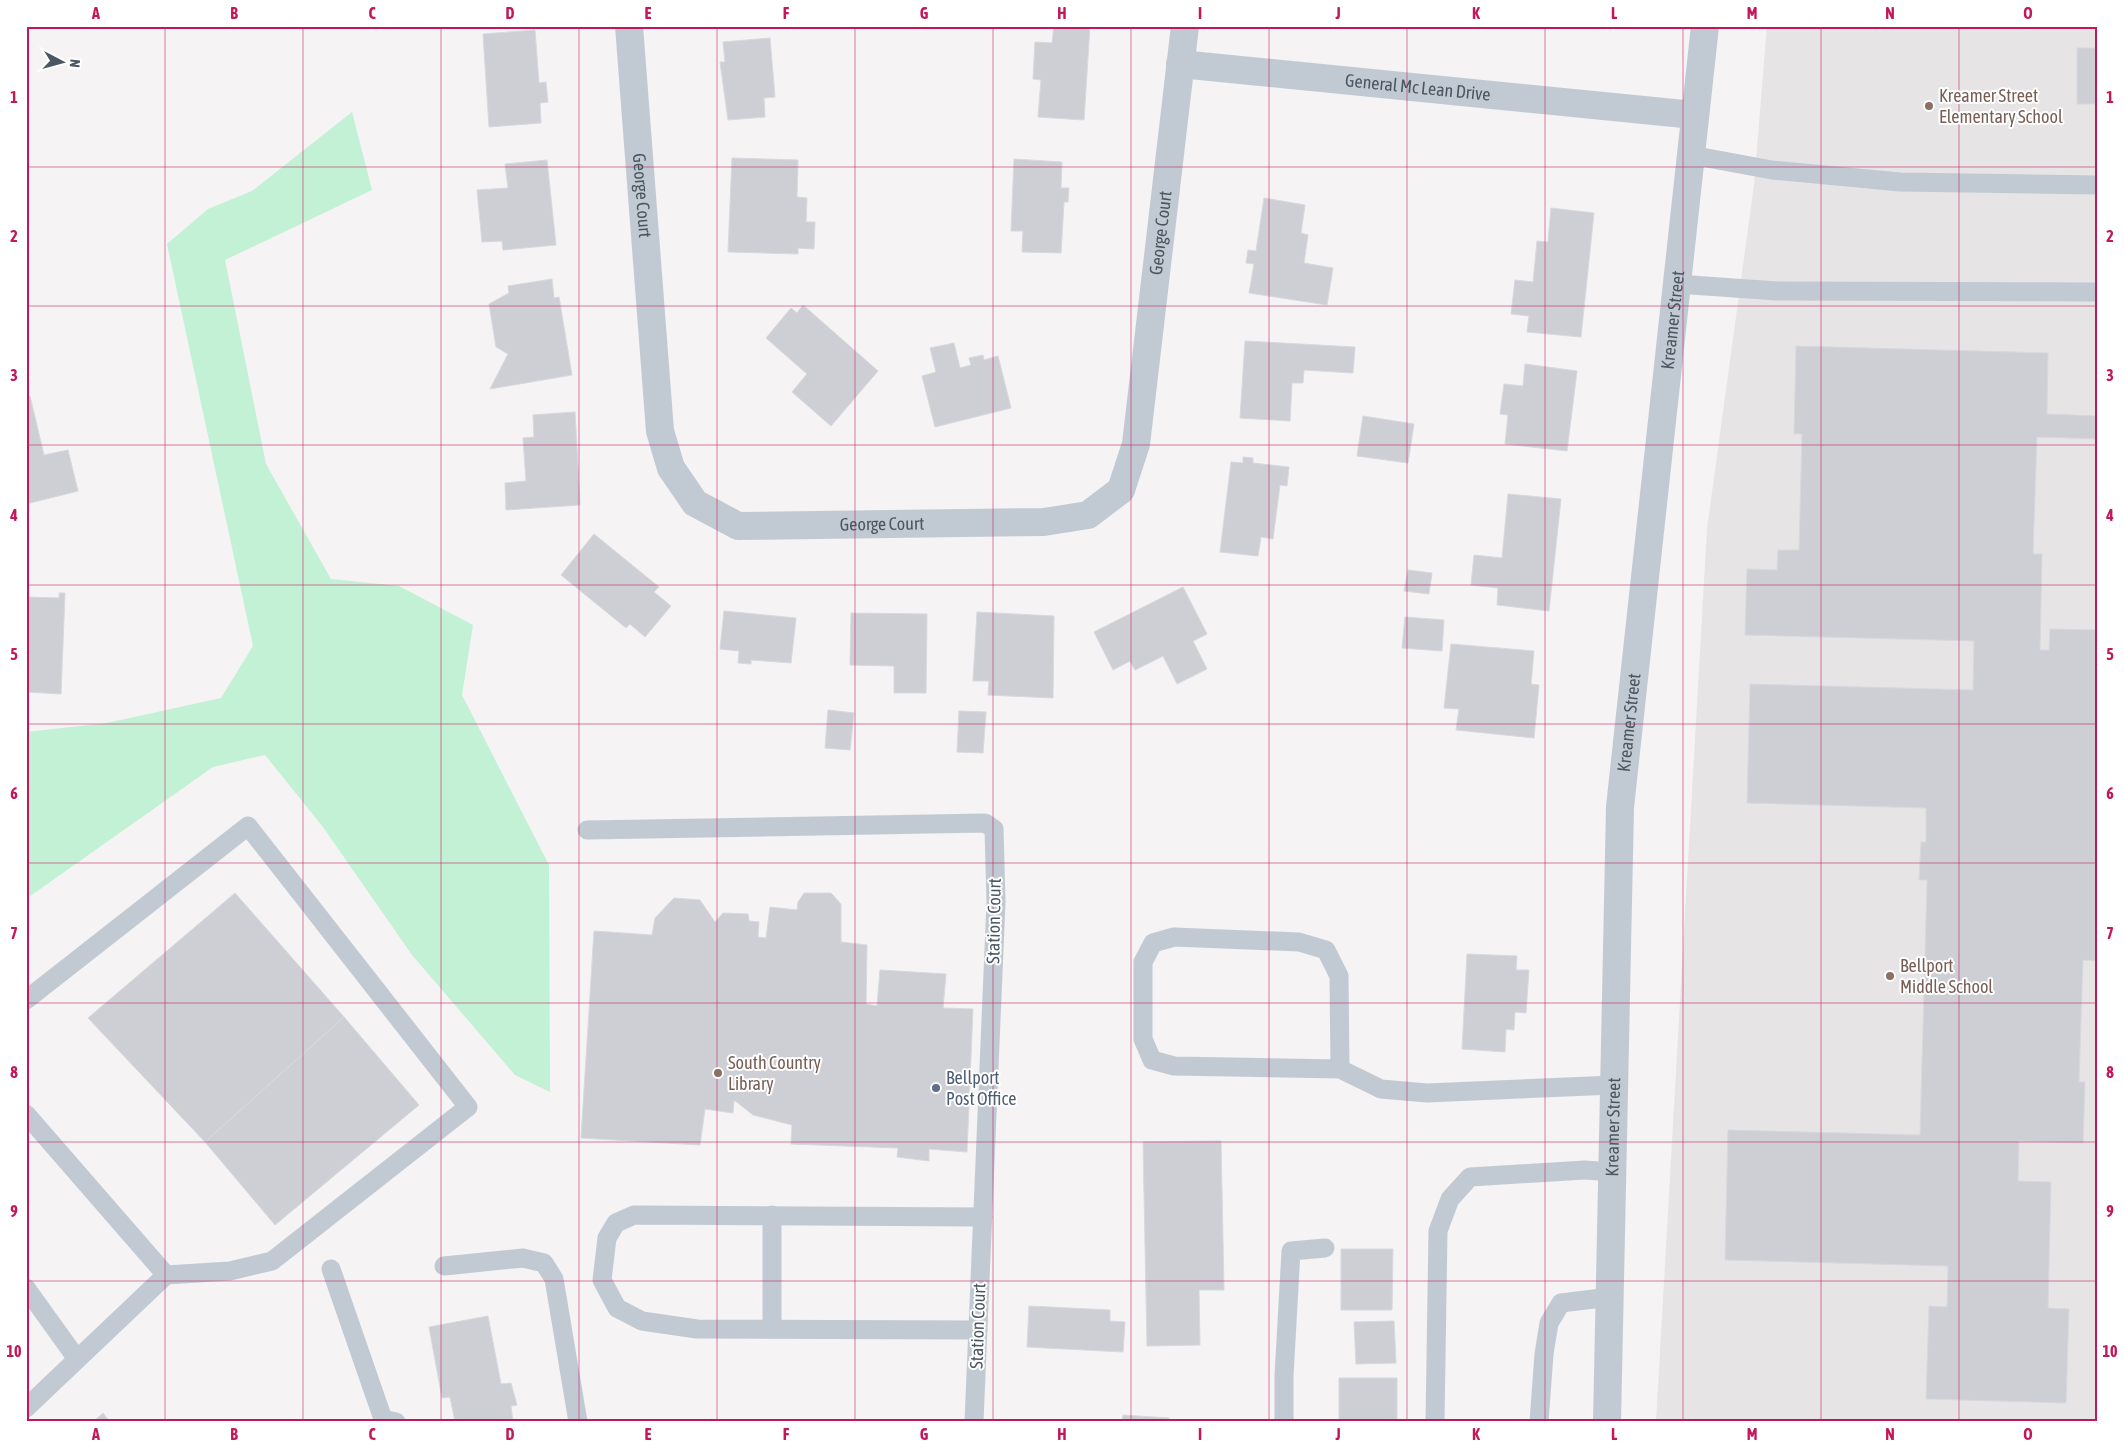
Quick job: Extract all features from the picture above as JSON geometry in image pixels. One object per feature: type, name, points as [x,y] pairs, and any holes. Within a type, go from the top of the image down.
[{"type":"street","name":"George Court","points":[[629,26],[660,431],[671,468],[695,503],[738,526],[1044,522],[1088,515],[1121,490],[1136,444],[1180,64]]},
{"type":"street","points":[[1180,64],[1185,26]]},
{"type":"street","name":"Kreamer Street","points":[[1607,1422],[1620,807],[1705,26]]},
{"type":"street","name":"General Mc Lean Drive","points":[[1180,64],[1694,115]]},
{"type":"lane","points":[[1691,155],[1772,170],[1900,182],[2098,185]]},
{"type":"lane","points":[[1677,284],[1777,291],[2098,292]]},
{"type":"lane","name":"Station Court","points":[[587,830],[985,823],[994,829],[996,902],[974,1422]]},
{"type":"lane","points":[[26,1000],[248,826],[468,1107],[272,1261],[230,1271],[166,1275],[26,1408]]},
{"type":"lane","points":[[1340,1069],[1339,976],[1326,950],[1299,942],[1174,937],[1153,943],[1143,962],[1143,1039],[1152,1060],[1174,1066],[1340,1069],[1381,1088],[1427,1093],[1614,1084]]},
{"type":"lane","points":[[26,1114],[166,1275]]},
{"type":"lane","points":[[1435,1422],[1438,1231],[1450,1199],[1470,1177],[1585,1170],[1612,1172]]},
{"type":"lane","points":[[978,1330],[697,1329],[642,1321],[617,1308],[602,1280],[607,1238],[616,1224],[634,1215],[983,1217]]},
{"type":"lane","points":[[772,1215],[772,1329]]},
{"type":"lane","points":[[1284,1422],[1284,1376],[1291,1251],[1325,1248]]},
{"type":"lane","points":[[444,1266],[523,1258],[544,1262],[554,1279],[578,1422]]},
{"type":"lane","points":[[331,1269],[383,1419],[396,1422]]},
{"type":"lane","points":[[26,1288],[77,1359]]},
{"type":"lane","points":[[1539,1422],[1544,1354],[1549,1323],[1561,1303],[1610,1296]]},
{"type":"shaded area","name":"Bellport Middle School","points":[[1767,26],[2098,26],[2098,1422],[1656,1422],[1707,529],[1754,185]]},
{"type":"green space","points":[[352,112],[372,190],[225,260],[266,464],[331,579],[399,586],[473,625],[462,695],[549,865],[550,1092],[515,1075],[412,955],[323,827],[265,755],[213,767],[26,899],[26,732],[107,723],[221,698],[253,646],[167,244],[208,209],[252,191]]},
{"type":"building","points":[[1054,26],[1090,26],[1084,120],[1038,117],[1041,80],[1033,79],[1035,42],[1052,43]]},
{"type":"building","points":[[2076,26],[2098,26],[2098,28],[2076,28]]},
{"type":"building","points":[[535,30],[539,83],[546,82],[548,102],[540,103],[541,123],[489,127],[483,34]]},
{"type":"building","points":[[770,38],[775,97],[764,98],[765,117],[728,120],[720,62],[725,62],[723,42]]},
{"type":"building","points":[[2077,48],[2098,48],[2098,104],[2077,104]]},
{"type":"building","points":[[732,158],[798,160],[797,197],[807,198],[806,222],[815,222],[814,249],[798,248],[798,254],[728,252]]},
{"type":"building","points":[[1014,159],[1062,162],[1061,188],[1069,188],[1068,202],[1064,202],[1061,253],[1022,252],[1023,231],[1011,231]]},
{"type":"building","points":[[547,160],[556,245],[503,250],[502,241],[482,242],[477,190],[508,188],[505,164]]},
{"type":"building","points":[[1264,198],[1305,205],[1301,233],[1308,235],[1304,263],[1333,268],[1327,305],[1249,293],[1254,264],[1246,263],[1248,250],[1256,251]]},
{"type":"building","points":[[1551,208],[1594,213],[1581,337],[1527,332],[1529,316],[1511,314],[1515,280],[1533,282],[1537,241],[1548,242]]},
{"type":"building","points":[[552,279],[554,298],[559,297],[572,375],[490,389],[508,354],[496,347],[489,304],[509,293],[508,286]]},
{"type":"building","points":[[803,305],[878,371],[831,426],[792,392],[807,374],[766,338],[791,308],[797,313]]},
{"type":"building","points":[[1245,341],[1355,347],[1353,373],[1304,370],[1303,383],[1292,383],[1290,421],[1240,418]]},
{"type":"building","points":[[954,343],[960,368],[971,365],[969,358],[983,355],[984,360],[998,356],[1011,408],[935,427],[922,376],[936,372],[930,348]]},
{"type":"building","points":[[1796,346],[2048,353],[2047,414],[2098,416],[2098,439],[2037,437],[2033,554],[2042,554],[2040,650],[2049,650],[2050,629],[2098,630],[2098,961],[2083,960],[2079,1082],[2085,1082],[2083,1143],[2019,1141],[2018,1181],[2051,1182],[2048,1308],[2069,1309],[2066,1403],[1926,1399],[1929,1306],[1947,1307],[1948,1266],[1725,1260],[1728,1130],[1920,1135],[1927,880],[1919,880],[1921,842],[1926,842],[1926,808],[1747,803],[1750,684],[1973,690],[1974,641],[1745,635],[1747,569],[1777,570],[1778,550],[1799,550],[1802,434],[1794,434]]},
{"type":"building","points":[[1525,364],[1577,371],[1567,451],[1505,444],[1508,415],[1500,414],[1504,384],[1523,386]]},
{"type":"building","points":[[30,396],[44,455],[68,450],[78,491],[26,504],[26,397]]},
{"type":"building","points":[[575,412],[580,505],[506,510],[505,483],[526,481],[523,438],[534,437],[533,415]]},
{"type":"building","points":[[1363,416],[1414,424],[1408,463],[1357,456]]},
{"type":"building","points":[[1243,457],[1253,458],[1253,463],[1289,467],[1287,486],[1280,485],[1273,539],[1261,537],[1258,556],[1220,552],[1231,462],[1243,463]]},
{"type":"building","points":[[1508,494],[1561,499],[1549,611],[1497,605],[1498,588],[1471,585],[1474,555],[1502,558]]},
{"type":"building","points":[[594,534],[659,587],[654,592],[671,606],[645,637],[630,624],[626,628],[561,575]]},
{"type":"building","points":[[1408,570],[1432,573],[1429,594],[1404,591]]},
{"type":"building","points":[[1183,587],[1207,634],[1193,641],[1207,669],[1177,684],[1163,656],[1135,670],[1130,661],[1113,670],[1094,632]]},
{"type":"building","points":[[59,593],[65,593],[61,694],[26,692],[26,597],[59,598]]},
{"type":"building","points":[[724,611],[796,618],[791,663],[751,660],[751,664],[738,663],[739,651],[720,649]]},
{"type":"building","points":[[977,612],[1054,616],[1053,698],[988,695],[989,681],[973,681]]},
{"type":"building","points":[[851,613],[927,614],[926,693],[894,693],[894,666],[850,665]]},
{"type":"building","points":[[1405,617],[1444,620],[1442,651],[1402,648]]},
{"type":"building","points":[[1451,644],[1534,651],[1531,684],[1539,685],[1534,738],[1456,730],[1459,709],[1444,708]]},
{"type":"building","points":[[828,710],[854,713],[850,750],[825,748]]},
{"type":"building","points":[[959,711],[986,712],[983,753],[957,752]]},
{"type":"building","points":[[235,893],[344,1017],[205,1142],[88,1018]]},
{"type":"building","points":[[804,893],[831,893],[841,904],[841,942],[867,945],[866,1004],[877,1006],[880,970],[946,974],[943,1008],[973,1009],[967,1152],[929,1149],[929,1161],[897,1157],[898,1148],[791,1144],[792,1125],[753,1115],[734,1100],[733,1113],[705,1109],[700,1145],[581,1138],[594,931],[652,935],[655,918],[674,898],[700,900],[715,922],[723,913],[748,914],[749,921],[759,922],[758,937],[766,938],[770,907],[797,910],[798,902]]},
{"type":"building","points":[[1467,954],[1517,956],[1516,970],[1529,970],[1526,1013],[1515,1012],[1514,1030],[1506,1029],[1505,1052],[1462,1049]]},
{"type":"building","points":[[344,1017],[419,1105],[275,1225],[205,1142]]},
{"type":"building","points":[[1221,1141],[1224,1290],[1199,1290],[1200,1345],[1147,1346],[1143,1142]]},
{"type":"building","points":[[1341,1249],[1393,1249],[1392,1310],[1341,1310]]},
{"type":"building","points":[[1029,1306],[1110,1310],[1110,1321],[1125,1322],[1123,1352],[1027,1347]]},
{"type":"building","points":[[488,1316],[501,1384],[511,1383],[517,1405],[511,1406],[513,1422],[455,1422],[450,1397],[442,1398],[429,1327]]},
{"type":"building","points":[[1394,1321],[1396,1363],[1356,1364],[1354,1322]]},
{"type":"building","points":[[1339,1378],[1397,1378],[1397,1422],[1336,1422],[1339,1421]]},
{"type":"building","points":[[103,1413],[110,1422],[93,1422]]},
{"type":"building","points":[[1123,1415],[1169,1418],[1168,1422],[1122,1422]]},
{"type":"place","name":"Kreamer Street Elementary School","points":[[1929,106]]},
{"type":"place","name":"Bellport Middle School","points":[[1890,976]]},
{"type":"place","name":"South Country Library","points":[[718,1073]]},
{"type":"place","name":"Bellport Post Office","points":[[936,1088]]}]
